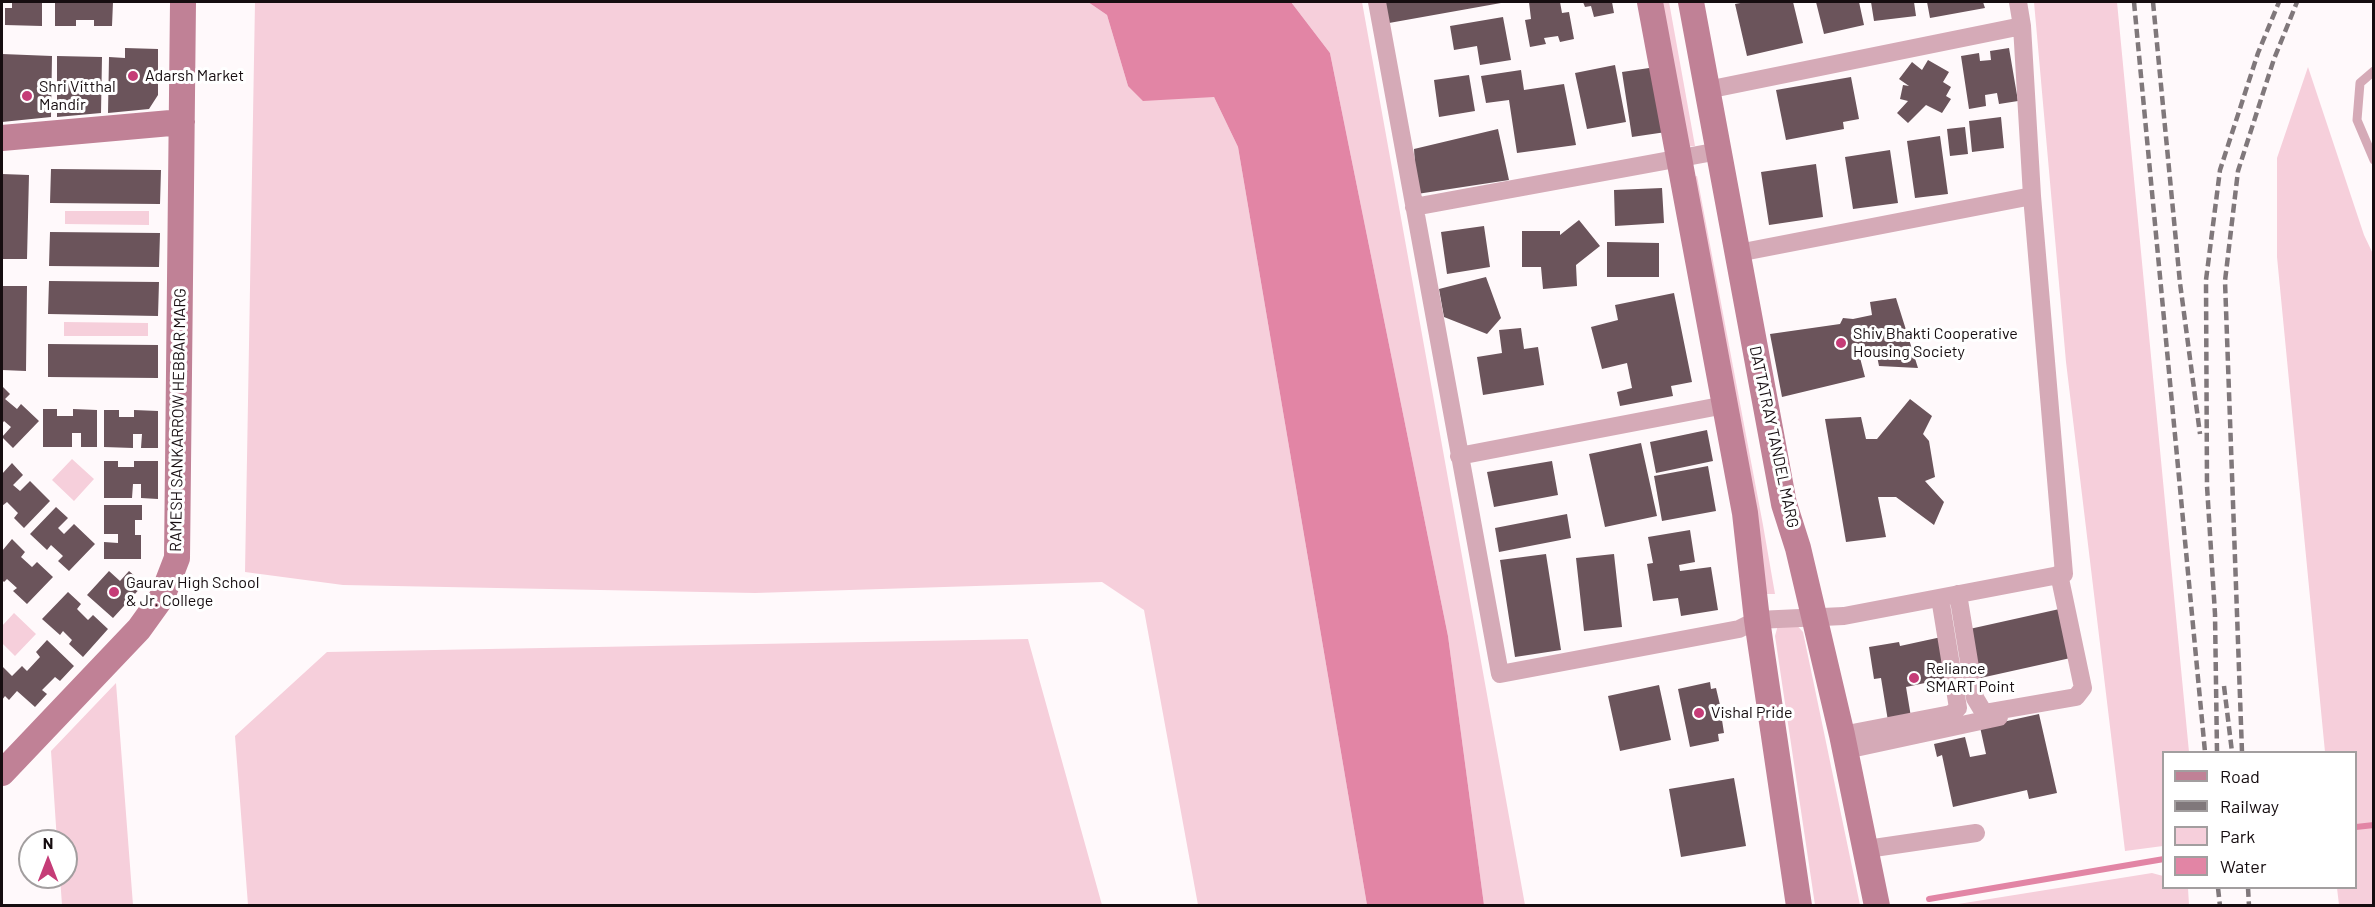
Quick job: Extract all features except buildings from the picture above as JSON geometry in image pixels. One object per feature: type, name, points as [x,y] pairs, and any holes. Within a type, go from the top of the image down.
[{"type":"main road","name":"RAMESH SANKARROW HEBBAR MARG","points":[[2,773],[139,628],[162,597],[177,558],[183,2]]},
{"type":"main road","points":[[1650,2],[1744,513],[1756,620],[1799,906]]},
{"type":"main road","name":"DATTATRAY TANDEL MARG","points":[[1691,2],[1784,504],[1798,549],[1844,743],[1877,906]]},
{"type":"main road","points":[[2,138],[182,122]]},
{"type":"street","points":[[1377,2],[1500,674],[1739,629],[1756,620],[1844,616],[2064,574],[2032,196],[2022,26],[2018,2]]},
{"type":"street","points":[[1707,90],[2022,26]]},
{"type":"street","points":[[1414,207],[1719,151]]},
{"type":"street","points":[[1738,253],[2032,196]]},
{"type":"street","points":[[1459,456],[1725,405]]},
{"type":"street","points":[[1949,596],[1975,698],[1984,713],[2076,697],[2084,688],[2059,574]]},
{"type":"street","points":[[1844,743],[1951,714],[1958,708],[1949,596]]},
{"type":"street","points":[[1844,743],[2008,716]]},
{"type":"street","points":[[1867,849],[1977,833]]},
{"type":"lane","points":[[2373,71],[2360,83],[2357,120],[2373,159]]},
{"type":"green space","points":[[255,2],[1088,2],[1107,15],[1128,86],[1214,97],[1238,147],[1367,905],[1198,905],[1144,610],[1102,582],[755,593],[343,585],[245,572]]},
{"type":"green space","points":[[1291,2],[1362,2],[1525,905],[1484,905],[1448,636],[1330,53]]},
{"type":"green space","points":[[1657,2],[1669,2],[1695,146],[1684,147]]},
{"type":"green space","points":[[2034,2],[2117,2],[2189,751],[2162,751],[2162,846],[2125,851],[2066,362]]},
{"type":"green space","points":[[2308,67],[2364,235],[2373,254],[2373,905],[2339,905],[2337,889],[2357,889],[2357,751],[2325,751],[2277,257],[2277,158]]},
{"type":"green space","points":[[1697,176],[1775,594],[1765,594],[1690,178]]},
{"type":"green space","points":[[65,211],[149,211],[149,225],[65,224]]},
{"type":"green space","points":[[64,322],[148,323],[148,336],[64,336]]},
{"type":"green space","points":[[72,459],[94,479],[74,501],[52,480]]},
{"type":"green space","points":[[14,613],[36,634],[15,656],[2,643],[2,626]]},
{"type":"green space","points":[[1794,622],[1803,632],[1860,905],[1815,905],[1775,636],[1778,625]]},
{"type":"green space","points":[[1028,639],[1102,905],[248,905],[235,736],[327,652]]},
{"type":"green space","points":[[116,683],[133,905],[62,905],[61,889],[78,889],[78,829],[56,829],[51,751]]},
{"type":"green space","points":[[2152,873],[2162,876],[2162,889],[2188,889],[2189,905],[1952,905]]},
{"type":"water","points":[[1088,2],[1291,2],[1330,53],[1448,636],[1484,905],[1367,905],[1238,147],[1214,97],[1143,101],[1128,86],[1107,15]]},
{"type":"waterway","points":[[2357,827],[2374,825]]},
{"type":"waterway","points":[[1929,899],[2162,859]]},
{"type":"railway","points":[[2134,2],[2205,751]]},
{"type":"railway","points":[[2153,2],[2180,283],[2200,434]]},
{"type":"railway","points":[[2217,751],[2215,614],[2207,486],[2206,280],[2220,170],[2258,53],[2279,2]]},
{"type":"railway","points":[[2242,751],[2225,281],[2238,171],[2274,59],[2297,2]]},
{"type":"railway","points":[[2224,686],[2232,751]]},
{"type":"railway","points":[[2218,889],[2220,906]]},
{"type":"railway","points":[[2248,889],[2249,906]]},
{"type":"place","name":"Adarsh Market","points":[[133,76]]},
{"type":"place","name":"Shri Vitthal Mandir","points":[[27,96]]},
{"type":"place","name":"Shiv Bhakti Cooperative Housing Society","points":[[1841,343]]},
{"type":"place","name":"Gaurav High School & Jr. College","points":[[114,592]]},
{"type":"place","name":"Reliance SMART Point","points":[[1914,678]]},
{"type":"place","name":"Vishal Pride","points":[[1699,713]]}]
